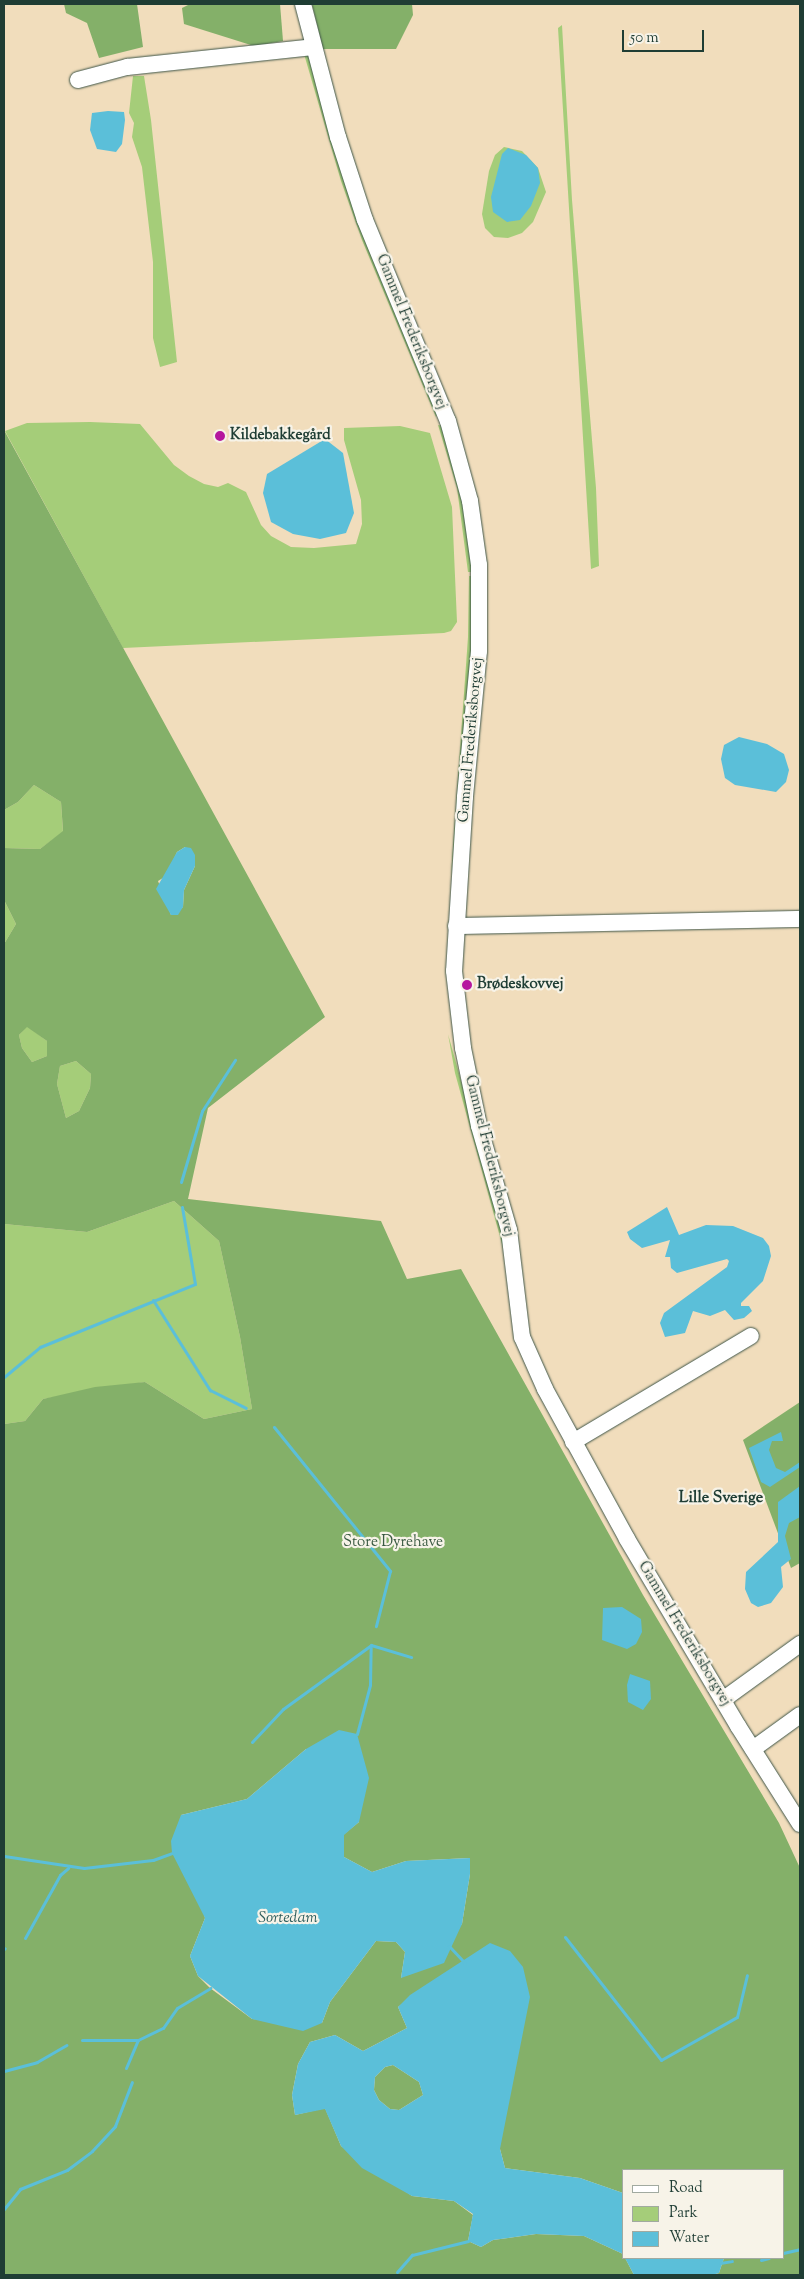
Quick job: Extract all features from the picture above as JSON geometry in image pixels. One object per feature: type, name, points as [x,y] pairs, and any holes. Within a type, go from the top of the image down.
[{"type":"street","name":"Gammel Frederiksborgvej","points":[[303,4],[313,47],[365,220],[448,421],[470,501],[479,565],[479,651],[456,926],[454,971],[463,1048],[486,1159],[508,1230],[519,1324],[531,1362],[573,1442],[724,1700],[800,1824]]},
{"type":"street","points":[[78,80],[127,67],[313,47]]},
{"type":"street","points":[[456,926],[800,918]]},
{"type":"street","points":[[573,1442],[751,1336]]},
{"type":"street","points":[[724,1700],[800,1644]]},
{"type":"street","points":[[754,1749],[800,1715]]},
{"type":"green space","points":[[64,4],[137,4],[143,47],[99,58],[87,23],[66,13]]},
{"type":"green space","points":[[190,4],[280,4],[283,41],[254,46],[184,24],[182,8]]},
{"type":"green space","points":[[312,4],[412,4],[413,15],[396,49],[323,49]]},
{"type":"green space","points":[[562,25],[572,200],[596,488],[599,566],[591,569],[558,28]]},
{"type":"green space","points":[[304,54],[308,55],[339,161],[438,411],[436,417],[362,240],[341,181]]},
{"type":"green space","points":[[133,76],[144,76],[151,120],[177,362],[160,367],[153,338],[153,262],[142,167],[132,137],[134,123],[129,113]]},
{"type":"green space","points":[[504,147],[522,151],[538,168],[546,192],[533,222],[522,233],[508,238],[494,237],[485,228],[482,214],[489,171],[495,155]]},
{"type":"green space","points":[[90,422],[140,424],[174,465],[189,476],[204,484],[218,487],[228,483],[246,492],[261,525],[271,536],[291,547],[314,548],[356,544],[362,524],[361,500],[344,440],[344,428],[400,426],[430,433],[452,507],[457,622],[451,631],[444,633],[123,648],[5,431],[27,423]]},
{"type":"green space","points":[[438,425],[442,426],[465,506],[473,572],[468,572],[457,488]]},
{"type":"green space","name":"Store Dyrehave","points":[[4,430],[325,1017],[208,1108],[188,1199],[381,1221],[407,1279],[461,1269],[643,1595],[779,1823],[800,1868],[800,2275],[712,2275],[719,2273],[724,2259],[784,2259],[784,2169],[622,2169],[622,2193],[580,2178],[505,2168],[500,2149],[417,1992],[398,2007],[407,2028],[363,2051],[335,2035],[310,2042],[298,2064],[292,2095],[295,2115],[325,2108],[341,2146],[412,2196],[454,2201],[473,2215],[468,2241],[481,2247],[493,2240],[536,2234],[584,2236],[622,2254],[622,2259],[626,2259],[634,2275],[4,2275],[4,1424],[25,1421],[43,1399],[95,1387],[145,1382],[204,1419],[252,1409],[240,1337],[219,1241],[174,1201],[87,1232],[4,1224],[4,944],[16,924],[4,900],[4,848],[40,849],[63,831],[61,802],[34,785],[18,802],[4,810]],"holes":[[[185,847],[195,866],[184,890],[183,907],[171,915],[158,881],[166,876],[177,852]],[[27,1027],[47,1041],[47,1056],[32,1062],[22,1048],[19,1035]],[[76,1061],[91,1074],[90,1088],[79,1111],[66,1118],[57,1084],[60,1066]],[[306,1749],[359,1822],[343,1835],[344,1857],[372,1872],[406,1861],[470,1858],[470,1874],[462,1924],[401,1978],[405,1952],[396,1942],[376,1941],[330,2002],[322,2023],[252,2019],[210,1988],[198,1976],[190,1956],[205,1918],[181,1815],[247,1799]]]},
{"type":"green space","points":[[469,576],[472,576],[474,648],[451,876],[468,637]]},
{"type":"green space","points":[[34,785],[61,802],[63,832],[40,849],[4,848],[4,810],[18,802]]},
{"type":"green space","points":[[4,900],[16,924],[4,944]]},
{"type":"green space","points":[[27,1026],[47,1041],[47,1056],[32,1062],[22,1048],[19,1035]]},
{"type":"green space","points":[[448,1034],[502,1228],[505,1255],[455,1073]]},
{"type":"green space","points":[[76,1061],[91,1074],[90,1088],[79,1111],[66,1118],[57,1084],[60,1066]]},
{"type":"green space","points":[[174,1201],[219,1241],[240,1337],[252,1409],[204,1419],[145,1382],[43,1399],[25,1421],[4,1424],[4,1224],[87,1232]]},
{"type":"green space","points":[[800,1402],[800,1563],[791,1568],[743,1440]]},
{"type":"green space","points":[[393,2065],[419,2082],[423,2095],[399,2110],[390,2109],[379,2100],[374,2090],[375,2077],[385,2067]]},
{"type":"water","points":[[124,112],[122,144],[116,152],[97,149],[90,130],[92,113]]},
{"type":"water","points":[[508,148],[526,155],[538,168],[540,183],[531,206],[520,220],[507,222],[493,212],[491,197],[502,154]]},
{"type":"water","points":[[325,439],[343,453],[354,513],[346,533],[320,539],[293,534],[271,522],[263,493],[267,474]]},
{"type":"water","points":[[739,737],[767,744],[784,754],[789,770],[786,782],[776,792],[735,785],[725,778],[721,759],[724,745]]},
{"type":"water","points":[[185,847],[191,848],[195,855],[195,866],[184,890],[183,907],[178,915],[171,915],[156,889],[177,852]]},
{"type":"water","points":[[667,1207],[679,1235],[706,1225],[733,1226],[763,1238],[769,1246],[771,1256],[763,1281],[741,1303],[741,1306],[749,1306],[752,1311],[744,1318],[734,1320],[725,1310],[710,1316],[693,1311],[685,1333],[665,1337],[660,1323],[664,1313],[727,1267],[729,1261],[727,1259],[677,1273],[671,1268],[670,1257],[665,1257],[670,1240],[642,1248],[630,1239],[627,1232]]},
{"type":"water","points":[[781,1432],[783,1441],[772,1441],[769,1450],[776,1468],[785,1472],[800,1462],[800,1467],[770,1487],[761,1482],[749,1448]]},
{"type":"water","points":[[800,1486],[800,1517],[789,1523],[785,1536],[791,1559],[781,1567],[783,1587],[771,1603],[758,1607],[751,1603],[745,1589],[746,1572],[778,1542],[778,1502]]},
{"type":"water","points":[[622,1607],[641,1619],[642,1632],[636,1644],[627,1649],[602,1640],[603,1608]]},
{"type":"water","points":[[630,1674],[650,1681],[651,1699],[643,1710],[628,1702],[627,1685]]},
{"type":"water","name":"Sortedam","points":[[339,1730],[357,1734],[369,1778],[359,1822],[344,1835],[344,1857],[372,1872],[406,1861],[470,1858],[470,1874],[462,1924],[444,1963],[401,1978],[405,1952],[396,1942],[376,1941],[330,2002],[322,2023],[303,2031],[252,2019],[198,1976],[190,1956],[205,1918],[172,1853],[171,1841],[181,1815],[247,1799],[306,1749]]},
{"type":"water","points":[[490,1943],[510,1951],[523,1967],[530,1997],[500,2149],[505,2168],[580,2178],[622,2193],[622,2254],[584,2236],[536,2234],[493,2240],[481,2247],[468,2241],[473,2214],[454,2201],[412,2196],[362,2168],[341,2146],[325,2109],[295,2115],[292,2095],[298,2064],[310,2042],[335,2035],[363,2051],[407,2028],[398,2007],[410,1995]],"holes":[[[393,2065],[419,2082],[423,2095],[399,2110],[390,2109],[379,2100],[374,2090],[375,2077],[385,2067]]]},
{"type":"water","points":[[626,2259],[724,2259],[719,2273],[712,2275],[634,2275]]},
{"type":"waterway","points":[[181,1182],[202,1111],[235,1060]]},
{"type":"waterway","points":[[4,1377],[40,1347],[195,1284],[182,1207]]},
{"type":"waterway","points":[[153,1300],[210,1390],[246,1408]]},
{"type":"waterway","points":[[274,1427],[390,1571],[376,1626]]},
{"type":"waterway","points":[[371,1645],[411,1657]]},
{"type":"waterway","points":[[252,1742],[283,1709],[371,1645]]},
{"type":"waterway","points":[[357,1734],[370,1685],[371,1646]]},
{"type":"waterway","points":[[4,1856],[84,1868],[153,1860],[172,1853]]},
{"type":"waterway","points":[[25,1938],[60,1875],[68,1868]]},
{"type":"waterway","points":[[565,1937],[661,2060],[737,2017],[747,1975]]},
{"type":"waterway","points":[[449,1946],[465,1963]]},
{"type":"waterway","points":[[82,2040],[138,2040],[163,2028],[177,2008],[210,1988]]},
{"type":"waterway","points":[[126,2068],[138,2040]]},
{"type":"waterway","points":[[4,2071],[37,2062],[66,2045]]},
{"type":"waterway","points":[[4,2209],[20,2189],[67,2170],[92,2151],[115,2126],[132,2082]]},
{"type":"waterway","points":[[397,2272],[412,2255],[468,2241]]},
{"type":"waterway","points":[[784,2253],[800,2249]]},
{"type":"waterway","points":[[761,2260],[765,2259]]},
{"type":"waterway","points":[[720,2263],[732,2261]]},
{"type":"place","name":"Kildebakkegård","points":[[220,436]]},
{"type":"place","name":"Brødeskovvej","points":[[467,985]]},
{"type":"district","name":"Lille Sverige","points":[[721,1499]]}]
